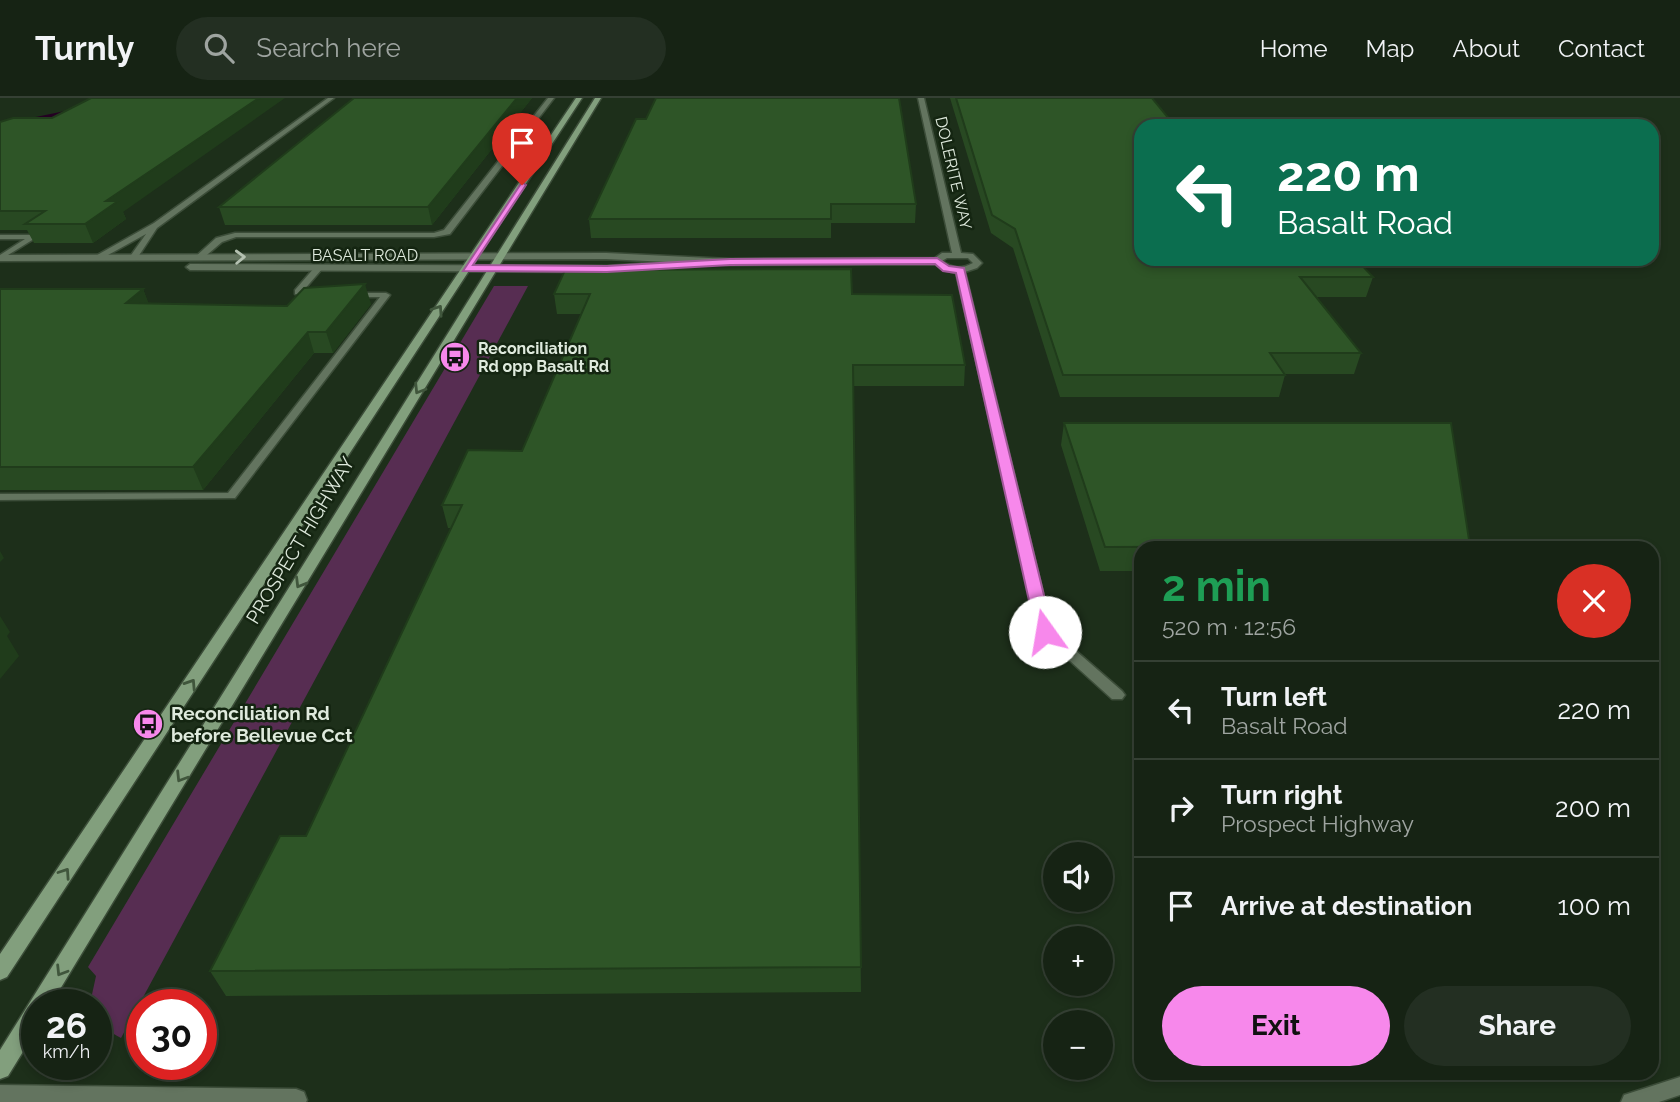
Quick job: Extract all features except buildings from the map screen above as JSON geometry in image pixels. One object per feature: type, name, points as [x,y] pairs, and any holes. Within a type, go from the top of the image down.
[{"type":"main road","name":"PROSPECT HIGHWAY","points":[[0,971],[579,98]]},
{"type":"main road","name":"PROSPECT HIGHWAY","points":[[49,989],[597,98]]},
{"type":"main road","points":[[0,1069],[21,1036]]},
{"type":"street","name":"DOLERITE WAY","points":[[920,98],[957,254]]},
{"type":"street","points":[[957,254],[970,256],[978,264],[960,270],[946,269],[937,261],[945,255],[957,254]]},
{"type":"street","name":"BASALT ROAD","points":[[0,267],[97,263],[111,258],[496,262],[606,256],[730,262]]},
{"type":"street","name":"BASALT ROAD","points":[[0,258],[318,269],[470,262],[607,269],[730,262],[937,261]]},
{"type":"street","points":[[960,270],[1045,632],[1117,695]]},
{"type":"street","points":[[0,1096],[296,1100]]},
{"type":"lane","points":[[97,263],[157,225],[331,98]]},
{"type":"lane","points":[[198,258],[219,240],[235,235],[435,235],[447,232],[551,98]]},
{"type":"lane","points":[[133,258],[157,225]]},
{"type":"lane","points":[[0,237],[33,237],[0,258]]},
{"type":"lane","points":[[318,269],[298,292],[331,295]]},
{"type":"lane","points":[[0,497],[231,496],[386,295],[345,295]]},
{"type":"lane","points":[[1631,1102],[1680,1086]]},
{"type":"shaded area","points":[[494,286],[528,286],[148,989],[126,989],[126,1029],[121,1038],[112,1033],[112,989],[93,989],[96,976],[88,967]]},
{"type":"waterway","points":[[30,120],[69,112]]},
{"type":"place","name":"Reconciliation Rd opp Basalt Rd","points":[[455,357]]},
{"type":"place","name":"Reconciliation Rd before Bellevue Cct","points":[[148,724]]},
{"type":"route","points":[[522,185],[466,268],[607,269],[730,262],[937,261],[946,269],[960,270],[1045,632]]}]
